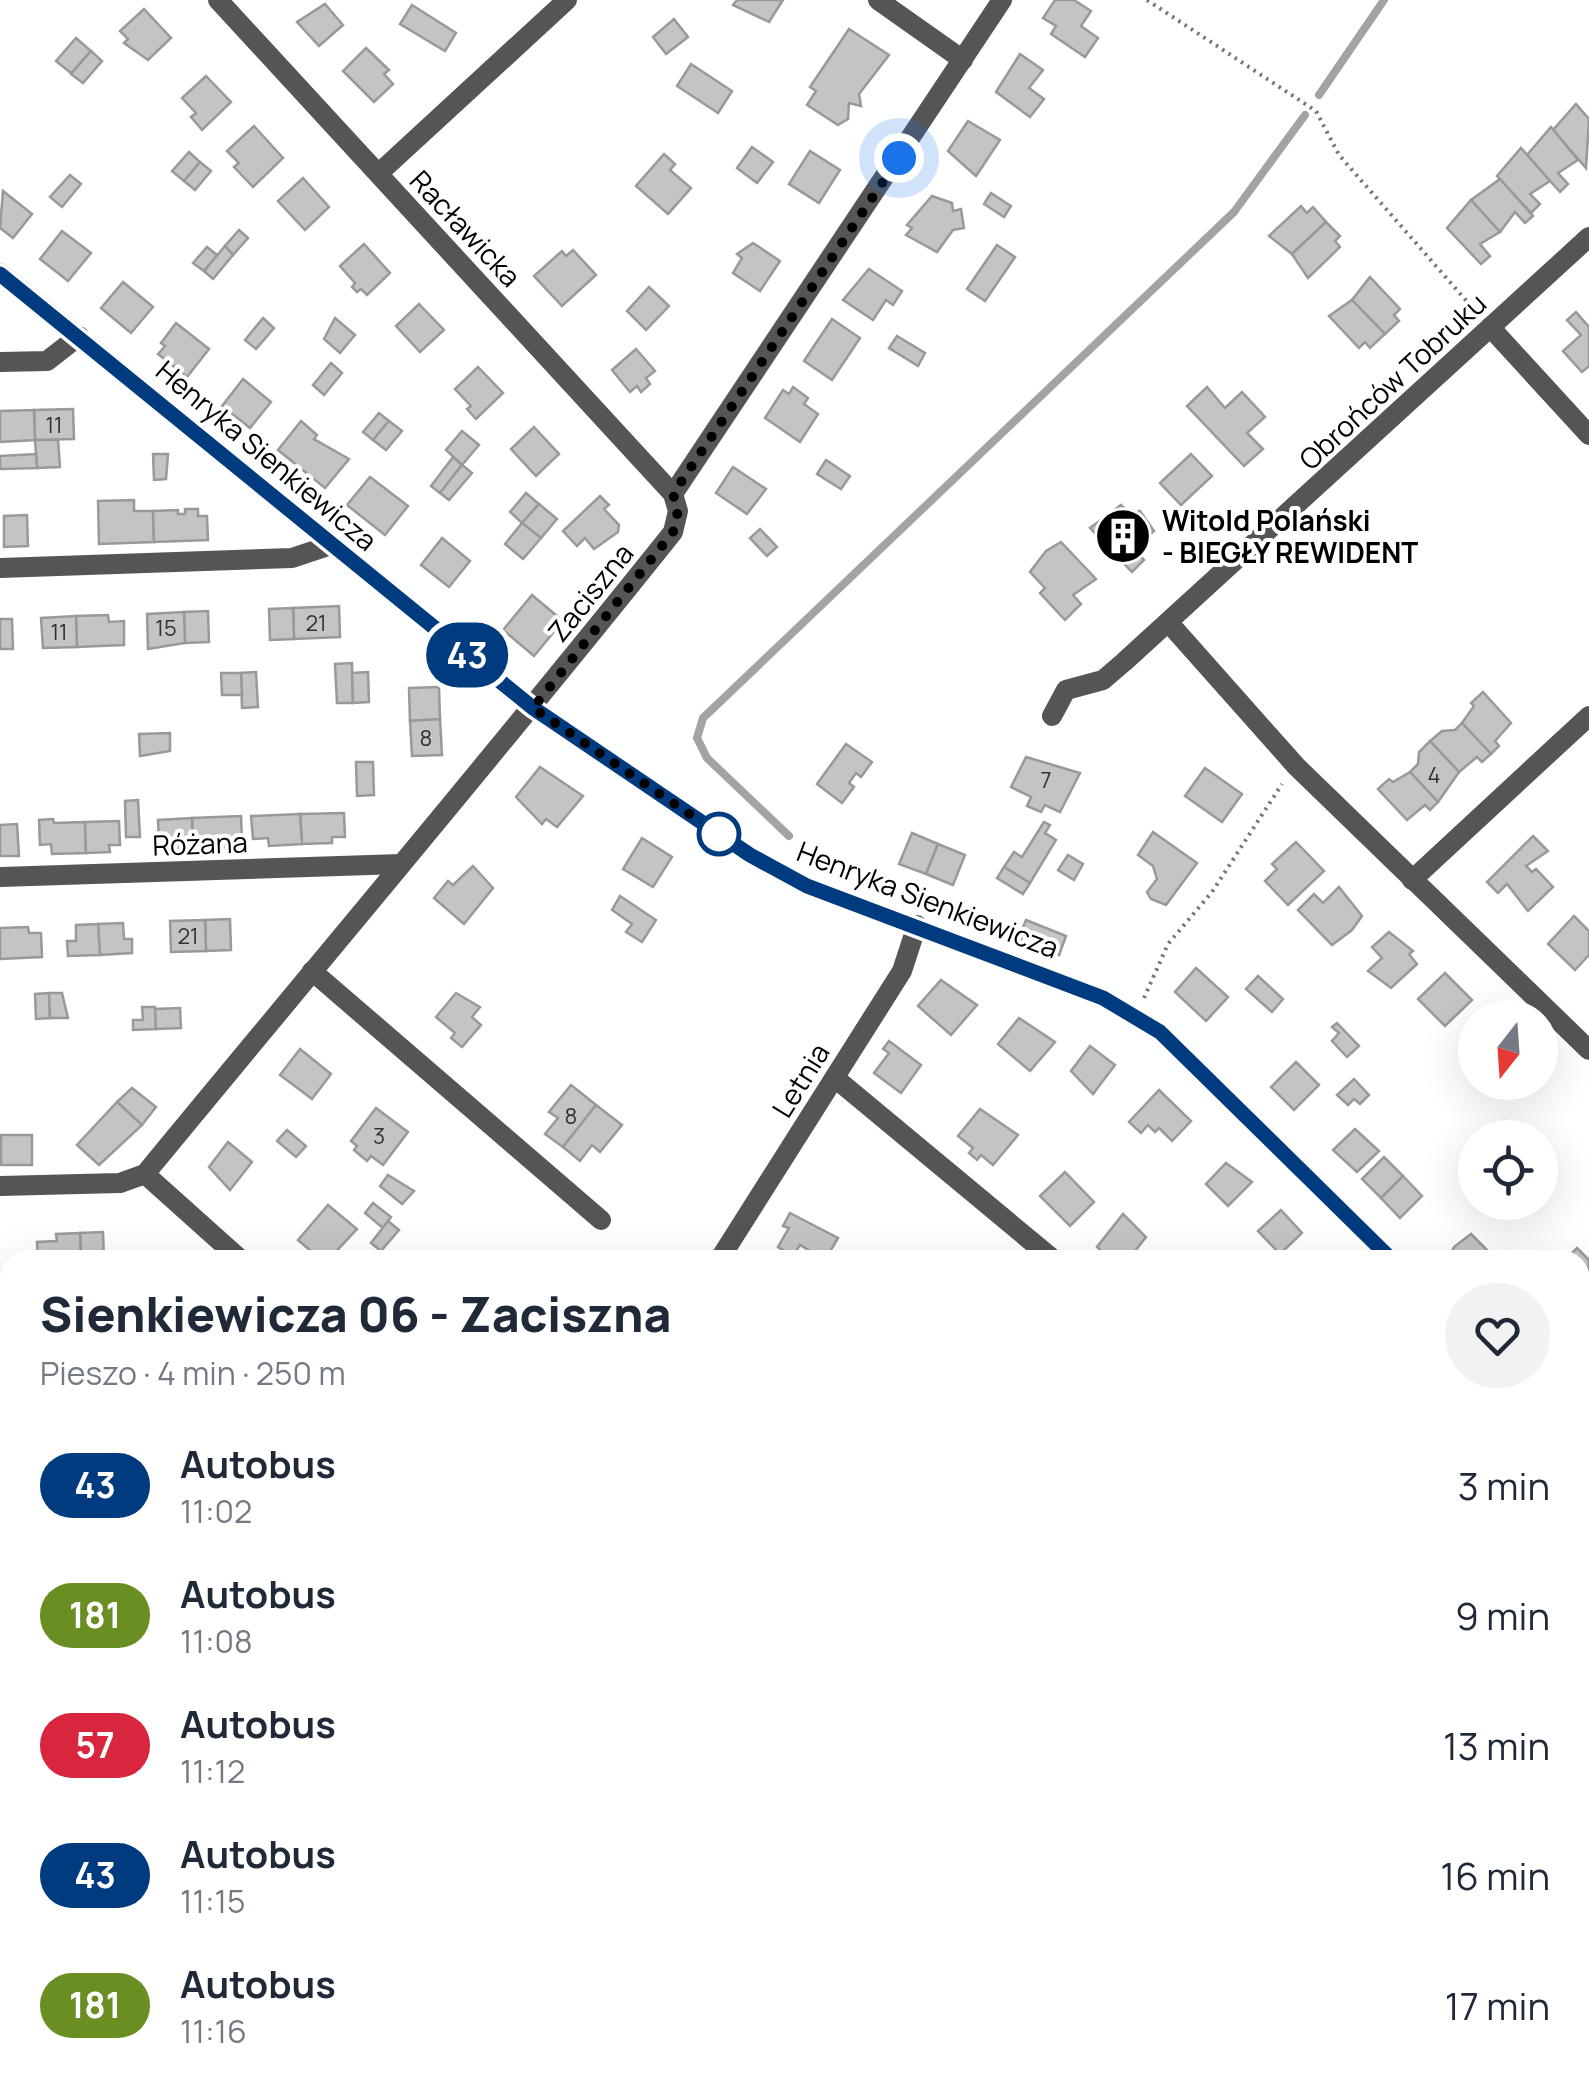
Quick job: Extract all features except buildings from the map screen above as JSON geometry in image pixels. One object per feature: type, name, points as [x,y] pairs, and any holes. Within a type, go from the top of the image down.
[{"type":"street","name":"Racławicka","points":[[218,0],[673,494]]},
{"type":"street","points":[[379,174],[568,0]]},
{"type":"street","points":[[878,0],[963,60]]},
{"type":"street","name":"Zaciszna","points":[[145,1174],[533,708],[673,532],[678,511],[673,494],[686,480],[1002,0]]},
{"type":"street","name":"Obrońców Tobruku","points":[[1052,716],[1066,690],[1103,680],[1170,622],[1589,237]]},
{"type":"street","name":"Henryka Sienkiewicza","points":[[0,274],[533,708],[750,855],[807,886],[1067,983],[1135,1016],[1188,1056],[1382,1250]]},
{"type":"street","points":[[1490,328],[1589,435]]},
{"type":"street","points":[[0,362],[48,361],[79,336]]},
{"type":"street","points":[[0,568],[292,558],[332,545]]},
{"type":"street","points":[[1170,622],[1296,766],[1589,1050]]},
{"type":"street","points":[[1412,880],[1589,716]]},
{"type":"street","name":"Różana","points":[[0,877],[401,864]]},
{"type":"street","name":"Letnia","points":[[726,1250],[902,970],[918,926]]},
{"type":"street","points":[[312,971],[601,1220]]},
{"type":"street","points":[[835,1078],[1042,1250]]},
{"type":"street","points":[[0,1186],[120,1183],[145,1174],[157,1189],[229,1250]]},
{"type":"path","points":[[1147,0],[1316,111],[1339,155],[1490,328]]},
{"type":"path","points":[[1135,1016],[1168,944],[1212,892],[1296,766]]},
{"type":"waterway","points":[[1319,95],[1384,0]]},
{"type":"waterway","points":[[789,836],[707,758],[697,738],[703,718],[1234,212],[1305,115]]},
{"type":"bus line","name":"43","points":[[0,274],[533,708],[750,855],[807,886],[1103,998],[1160,1032],[1382,1250]]},
{"type":"place","name":"Witold Polański - BIEGŁY REWIDENT","points":[[1123,536]]},
{"type":"route","points":[[719,834],[533,708],[673,532],[678,511],[673,494],[899,158]]}]
